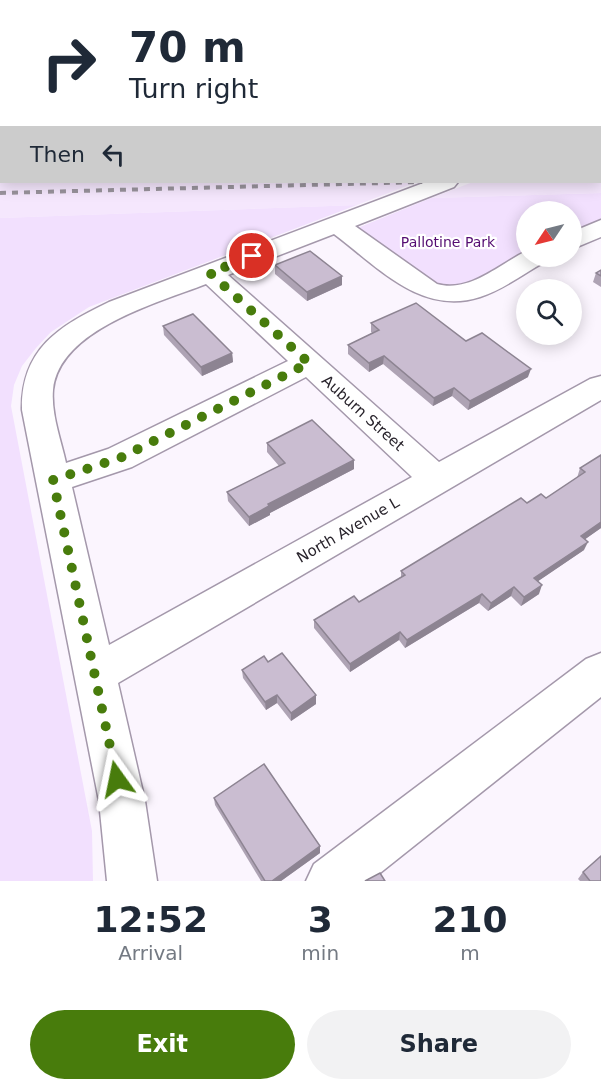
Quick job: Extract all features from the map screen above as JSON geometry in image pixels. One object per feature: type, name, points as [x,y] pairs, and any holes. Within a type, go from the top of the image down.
[{"type":"street","points":[[132,881],[122,801],[36,394],[40,375],[52,354],[72,334],[104,315],[443,183]]},
{"type":"street","points":[[337,224],[427,290],[439,294],[461,295],[477,290],[516,265]]},
{"type":"street","points":[[582,237],[601,228]]},
{"type":"street","name":"Auburn Street","points":[[210,273],[436,480]]},
{"type":"street","points":[[53,480],[120,458],[309,363]]},
{"type":"street","name":"North Avenue L","points":[[95,674],[601,386]]},
{"type":"street","points":[[331,881],[601,672]]},
{"type":"shaded area","points":[[0,183],[414,183],[357,205],[0,218]]},
{"type":"shaded area","points":[[470,183],[601,183],[601,193],[431,198]]},
{"type":"green space","name":"Pallotine Park","points":[[601,193],[601,221],[582,230],[582,201],[516,201],[516,260],[444,293],[355,229],[431,198]]},
{"type":"green space","points":[[357,205],[89,307],[51,332],[22,366],[14,385],[11,406],[92,831],[93,881],[0,881],[0,218]]},
{"type":"building","points":[[310,251],[342,276],[307,292],[275,265]]},
{"type":"building","points":[[416,303],[466,341],[482,333],[531,369],[470,401],[454,388],[434,398],[384,356],[369,363],[348,345],[379,330],[371,323]]},
{"type":"building","points":[[193,314],[232,353],[201,367],[163,326]]},
{"type":"building","points":[[312,420],[354,460],[268,504],[269,506],[249,517],[227,492],[285,463],[267,443]]},
{"type":"building","points":[[601,455],[601,522],[581,536],[588,542],[534,578],[542,585],[524,597],[514,587],[491,603],[482,594],[407,640],[400,632],[350,664],[314,620],[354,596],[359,602],[405,575],[401,571],[521,498],[527,503],[541,494],[546,498],[585,472],[580,468]]},
{"type":"building","points":[[282,653],[316,695],[291,713],[277,695],[265,702],[242,670],[264,656],[268,662]]},
{"type":"building","points":[[264,764],[320,846],[272,881],[265,881],[214,798]]},
{"type":"building","points":[[601,856],[601,881],[590,881],[583,872]]},
{"type":"building","points":[[380,873],[385,881],[365,881]]},
{"type":"railway","points":[[0,193],[384,183]]},
{"type":"route","points":[[117,779],[53,480],[120,458],[309,363],[210,273],[252,256]]}]
